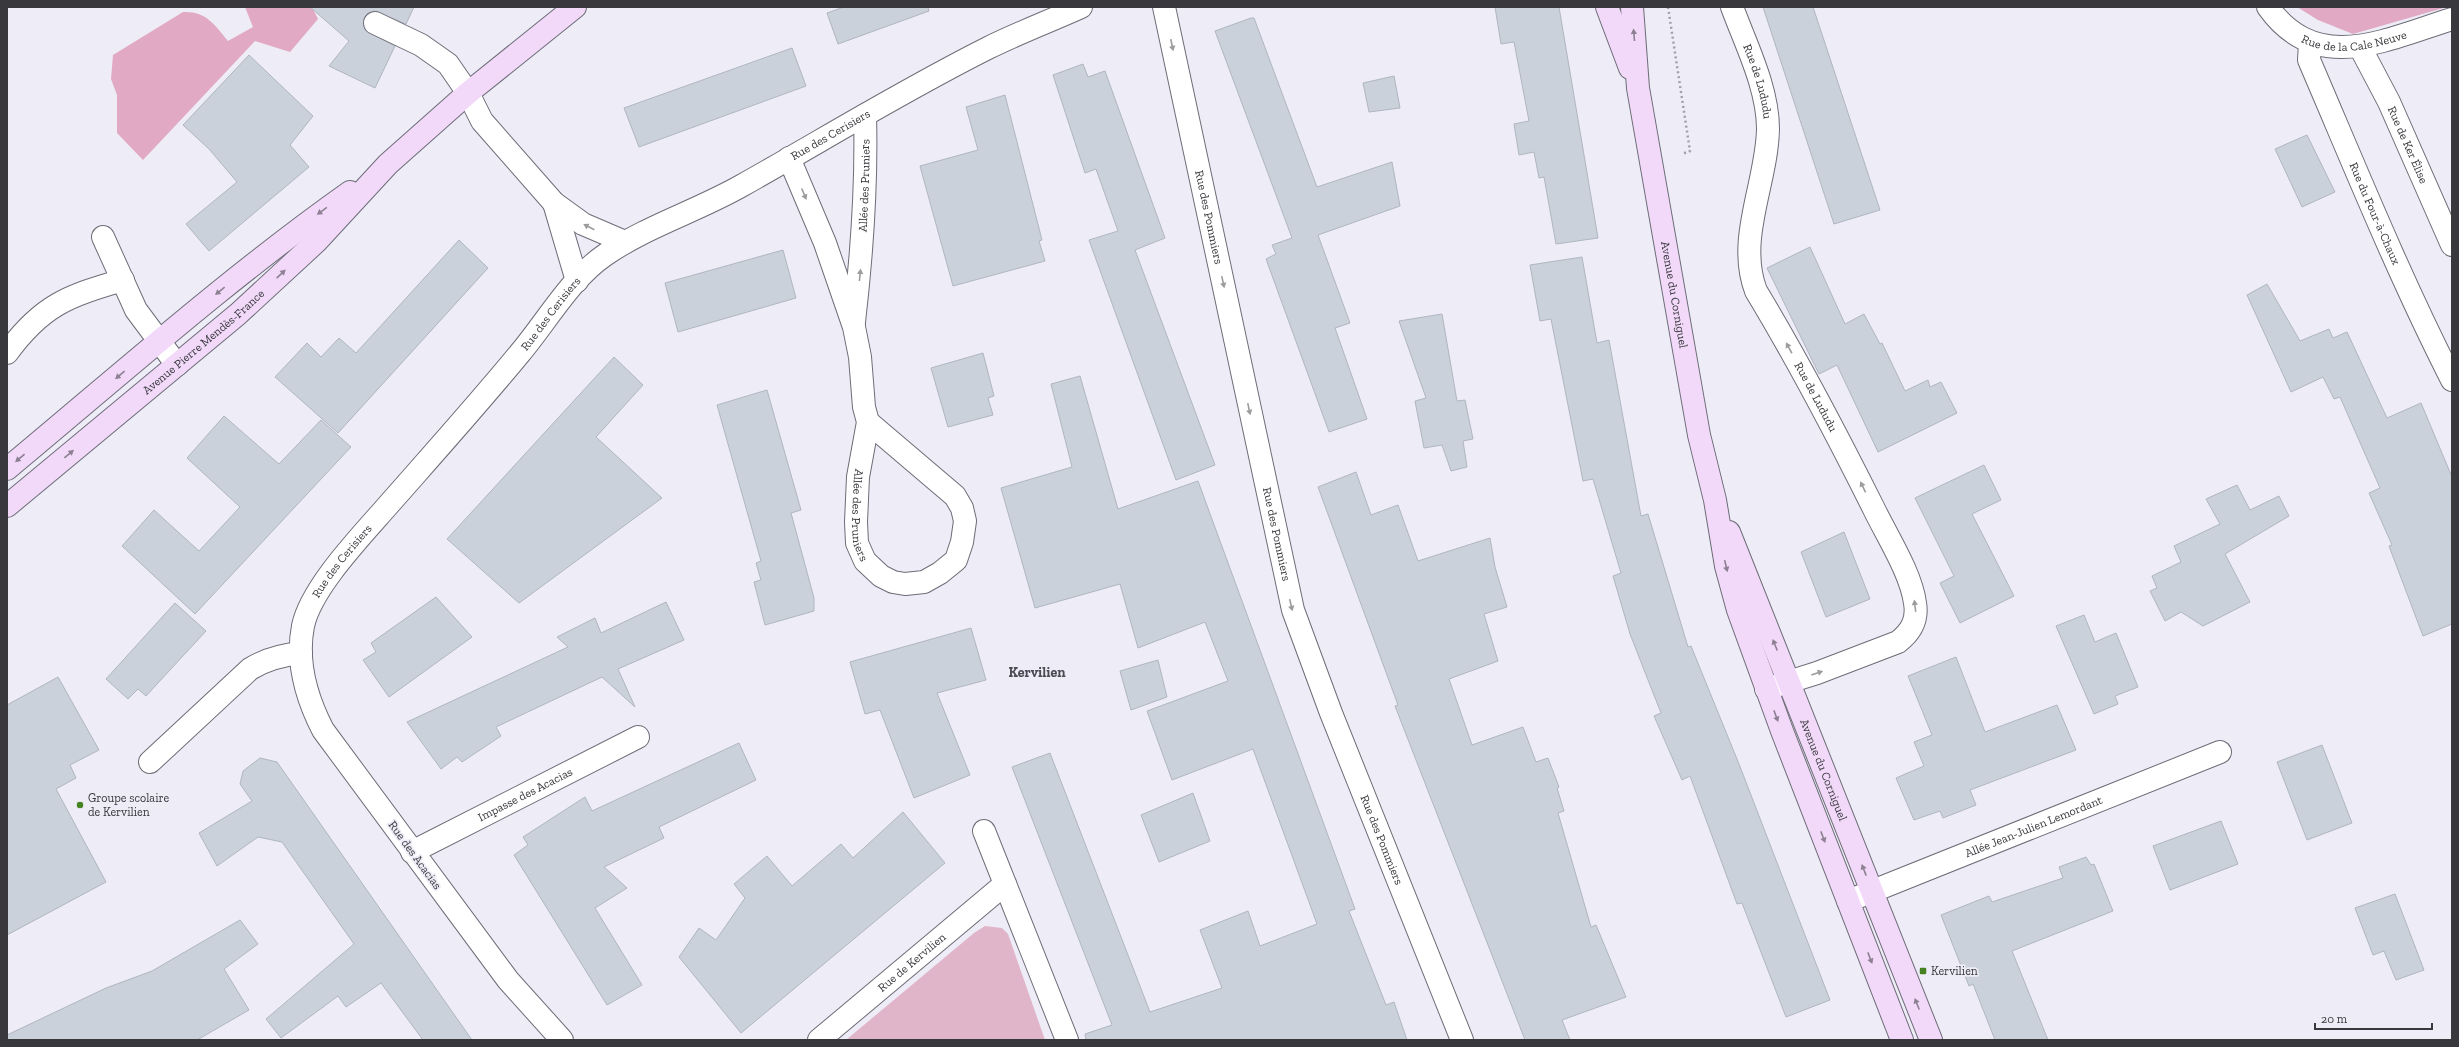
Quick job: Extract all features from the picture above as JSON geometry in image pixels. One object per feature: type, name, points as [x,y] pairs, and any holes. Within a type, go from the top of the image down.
[{"type":"street","name":"Avenue Pierre Mendès-France","points":[[7,506],[238,314],[316,242],[388,164],[468,93],[575,7]]},
{"type":"street","name":"Rue des Cerisiers","points":[[301,653],[303,626],[308,612],[338,565],[520,353],[577,281],[602,257],[625,242],[738,188],[865,115],[991,46],[1081,7]]},
{"type":"street","name":"Rue des Pommiers","points":[[1164,7],[1292,610],[1331,713],[1462,1040]]},
{"type":"street","name":"Avenue du Corniguel","points":[[1607,7],[1638,88]]},
{"type":"street","name":"Avenue du Corniguel","points":[[1632,7],[1638,88],[1653,166],[1690,383],[1726,566],[1738,610],[1766,690],[1902,1040]]},
{"type":"street","name":"Rue de Lududu","points":[[1732,7],[1763,94],[1768,128],[1766,155],[1749,250],[1750,275],[1756,291],[1818,398],[1852,465],[1903,570],[1915,603],[1916,616],[1913,626],[1907,635],[1898,642],[1766,690]]},
{"type":"street","name":"Rue de la Cale Neuve","points":[[2268,7],[2290,32],[2310,43],[2330,48],[2360,47],[2452,19]]},
{"type":"street","points":[[375,23],[400,34],[440,57],[456,72],[482,121],[554,203],[583,224],[625,242]]},
{"type":"street","name":"Rue du Four-à-Chaux","points":[[2310,43],[2309,60],[2431,339],[2452,380]]},
{"type":"street","name":"Rue de Ker Élise","points":[[2360,47],[2389,102],[2452,246]]},
{"type":"street","name":"Allée des Pruniers","points":[[854,327],[862,251],[866,153],[865,115]]},
{"type":"street","name":"Allée des Pruniers","points":[[789,158],[825,243],[854,327],[860,357],[864,408],[868,422],[856,498],[857,543],[865,561],[881,576],[893,582],[905,584],[924,582],[940,573],[956,560],[965,521],[962,508],[955,496],[868,422]]},
{"type":"street","name":"Avenue Pierre Mendès-France","points":[[7,469],[295,231],[388,164]]},
{"type":"street","points":[[554,203],[577,281]]},
{"type":"street","points":[[103,236],[136,310],[159,343],[177,365]]},
{"type":"street","points":[[7,353],[34,320],[56,304],[73,295],[123,280]]},
{"type":"street","name":"Avenue du Corniguel","points":[[1714,500],[1790,682],[1931,1040]]},
{"type":"street","points":[[150,762],[250,669],[275,657],[301,653]]},
{"type":"street","name":"Rue des Acacias","points":[[301,653],[304,681],[312,708],[323,730],[508,980],[562,1040]]},
{"type":"street","name":"Impasse des Acacias","points":[[412,852],[638,737]]},
{"type":"street","name":"Allée Jean-Julien Lemordant","points":[[1848,901],[2220,752]]},
{"type":"street","points":[[984,831],[1004,884],[1068,1040]]},
{"type":"street","name":"Rue de Kervilien","points":[[819,1040],[1004,884]]},
{"type":"path","points":[[1653,166],[1690,151],[1668,7]]},
{"type":"shaded area","points":[[245,7],[312,7],[318,19],[290,52],[255,41],[143,160],[117,133],[117,95],[111,79],[113,55],[183,12],[191,12],[204,16],[214,24],[228,41],[253,27]]},
{"type":"shaded area","points":[[2297,7],[2447,7],[2353,34],[2318,20]]},
{"type":"shaded area","points":[[985,926],[1002,928],[1008,934],[1045,1040],[846,1040],[974,933]]},
{"type":"building","points":[[310,7],[414,7],[406,24],[374,11],[368,13],[364,18],[365,30],[395,46],[375,88],[329,66],[349,41]]},
{"type":"building","points":[[844,7],[928,7],[929,11],[838,44],[827,13]]},
{"type":"building","points":[[1495,7],[1559,7],[1598,238],[1556,244],[1544,177],[1539,178],[1534,152],[1519,155],[1514,124],[1529,121],[1514,42],[1501,44]]},
{"type":"building","points":[[1763,7],[1813,7],[1880,210],[1834,224]]},
{"type":"building","points":[[1254,18],[1317,187],[1392,162],[1400,206],[1318,235],[1350,323],[1335,328],[1367,419],[1329,432],[1266,259],[1276,254],[1272,245],[1292,238],[1215,31]]},
{"type":"building","points":[[792,48],[806,86],[639,147],[624,108]]},
{"type":"building","points":[[249,55],[313,116],[290,145],[309,167],[209,251],[186,224],[237,182],[209,149],[183,125]]},
{"type":"building","points":[[1083,64],[1088,77],[1105,71],[1165,238],[1135,250],[1215,465],[1176,480],[1089,240],[1118,231],[1096,169],[1085,173],[1053,75]]},
{"type":"building","points":[[1394,76],[1400,108],[1369,112],[1363,83]]},
{"type":"building","points":[[1005,95],[1042,240],[1039,241],[1045,261],[953,286],[920,166],[978,150],[966,107]]},
{"type":"building","points":[[2307,135],[2335,192],[2302,207],[2275,149]]},
{"type":"building","points":[[459,240],[488,268],[338,433],[275,377],[307,343],[321,357],[339,338],[356,353]]},
{"type":"building","points":[[1810,247],[1845,324],[1864,314],[1880,344],[1882,343],[1905,391],[1928,380],[1930,387],[1941,382],[1957,413],[1878,452],[1837,365],[1819,374],[1767,268]]},
{"type":"building","points":[[783,250],[796,298],[678,332],[665,283]]},
{"type":"building","points":[[1582,257],[1597,343],[1609,340],[1641,516],[1648,514],[1688,647],[1691,646],[1739,764],[1830,1000],[1786,1017],[1742,903],[1737,904],[1690,776],[1682,780],[1654,716],[1661,713],[1630,634],[1613,576],[1621,573],[1593,479],[1583,481],[1551,319],[1540,321],[1530,265]]},
{"type":"building","points":[[2267,284],[2300,341],[2329,329],[2333,338],[2347,332],[2387,418],[2421,403],[2452,477],[2452,624],[2423,636],[2389,546],[2392,545],[2369,493],[2380,488],[2340,397],[2334,399],[2323,377],[2291,392],[2247,295]]},
{"type":"building","points":[[1442,314],[1457,401],[1465,400],[1473,439],[1463,441],[1467,467],[1451,471],[1442,445],[1424,448],[1415,401],[1426,398],[1399,321]]},
{"type":"building","points":[[983,353],[994,396],[988,398],[993,415],[948,427],[931,368]]},
{"type":"building","points":[[614,357],[643,385],[596,437],[662,498],[519,603],[447,539]]},
{"type":"building","points":[[1080,376],[1118,509],[1198,481],[1355,909],[1349,911],[1386,1005],[1394,1002],[1407,1040],[1086,1040],[1085,1034],[1112,1025],[1012,767],[1050,753],[1150,1012],[1222,988],[1200,930],[1248,911],[1260,946],[1317,924],[1253,749],[1172,780],[1147,711],[1228,681],[1205,622],[1138,648],[1120,584],[1035,608],[1001,488],[1072,467],[1051,384]]},
{"type":"building","points":[[767,390],[801,510],[791,513],[814,598],[814,611],[765,625],[754,582],[761,580],[756,563],[761,561],[717,405]]},
{"type":"building","points":[[224,416],[279,464],[321,420],[351,447],[195,614],[122,546],[154,510],[199,551],[240,507],[187,458]]},
{"type":"building","points":[[1984,465],[2001,500],[1972,514],[2014,596],[1960,623],[1940,583],[1954,576],[1915,498]]},
{"type":"building","points":[[1356,472],[1371,515],[1398,505],[1418,561],[1490,538],[1495,567],[1507,607],[1484,614],[1498,661],[1449,679],[1472,745],[1523,727],[1536,762],[1548,758],[1559,787],[1557,788],[1564,811],[1558,813],[1591,927],[1596,925],[1626,997],[1562,1020],[1570,1040],[1525,1040],[1395,706],[1398,705],[1318,487]]},
{"type":"building","points":[[2237,485],[2250,510],[2279,496],[2289,516],[2225,554],[2250,602],[2203,626],[2181,612],[2165,621],[2150,591],[2157,588],[2152,576],[2181,562],[2174,546],[2220,524],[2206,499]]},
{"type":"building","points":[[1844,532],[1870,599],[1826,617],[1801,552]]},
{"type":"building","points":[[436,597],[472,637],[389,697],[363,660],[376,652],[371,643]]},
{"type":"building","points":[[666,602],[684,640],[618,669],[635,707],[602,677],[496,727],[501,736],[462,762],[457,757],[441,769],[407,722],[568,647],[557,637],[595,618],[601,633]]},
{"type":"building","points":[[175,603],[206,631],[146,696],[138,689],[128,699],[106,679]]},
{"type":"building","points":[[2084,615],[2095,642],[2116,633],[2138,687],[2115,696],[2118,704],[2094,714],[2056,626]]},
{"type":"building","points":[[971,628],[986,680],[937,693],[970,775],[914,798],[880,710],[865,714],[850,662]]},
{"type":"building","points":[[1956,657],[1985,732],[2057,705],[2076,750],[1970,790],[1976,805],[1943,818],[1940,811],[1914,820],[1896,778],[1924,766],[1914,742],[1932,735],[1908,676]]},
{"type":"building","points":[[1158,660],[1167,697],[1131,710],[1120,671]]},
{"type":"building","points":[[58,677],[99,750],[70,765],[76,778],[56,789],[106,882],[7,935],[7,705]]},
{"type":"building","points":[[739,743],[756,780],[659,827],[664,838],[604,867],[627,888],[595,908],[642,985],[607,1005],[514,855],[528,845],[523,837],[585,797],[592,811]]},
{"type":"building","points":[[2322,745],[2352,823],[2307,840],[2277,762]]},
{"type":"building","points":[[260,758],[277,762],[472,1040],[423,1040],[381,983],[346,1007],[338,996],[281,1038],[266,1019],[354,944],[282,842],[258,837],[217,866],[199,833],[252,801],[240,784],[243,771]]},
{"type":"building","points":[[1193,793],[1210,841],[1159,862],[1141,815]]},
{"type":"building","points":[[903,812],[945,863],[741,1033],[679,957],[699,928],[716,940],[745,898],[734,884],[767,856],[792,886],[841,844],[853,858]]},
{"type":"building","points":[[2221,821],[2238,864],[2170,890],[2153,846]]},
{"type":"building","points":[[2086,857],[2091,865],[2094,864],[2113,911],[2012,951],[2048,1040],[1995,1040],[1973,984],[1969,986],[1941,915],[1989,896],[1992,902],[2063,878],[2059,867]]},
{"type":"building","points":[[2395,894],[2424,970],[2396,980],[2384,951],[2373,955],[2355,908]]},
{"type":"building","points":[[240,920],[258,944],[224,969],[249,1010],[197,1040],[7,1040],[7,1035],[106,988],[152,971]]},
{"type":"place","name":"Groupe scolaire de Kervilien","points":[[80,805]]},
{"type":"place","name":"Kervilien","points":[[1923,971]]},
{"type":"district","name":"Kervilien","points":[[1037,672]]}]
